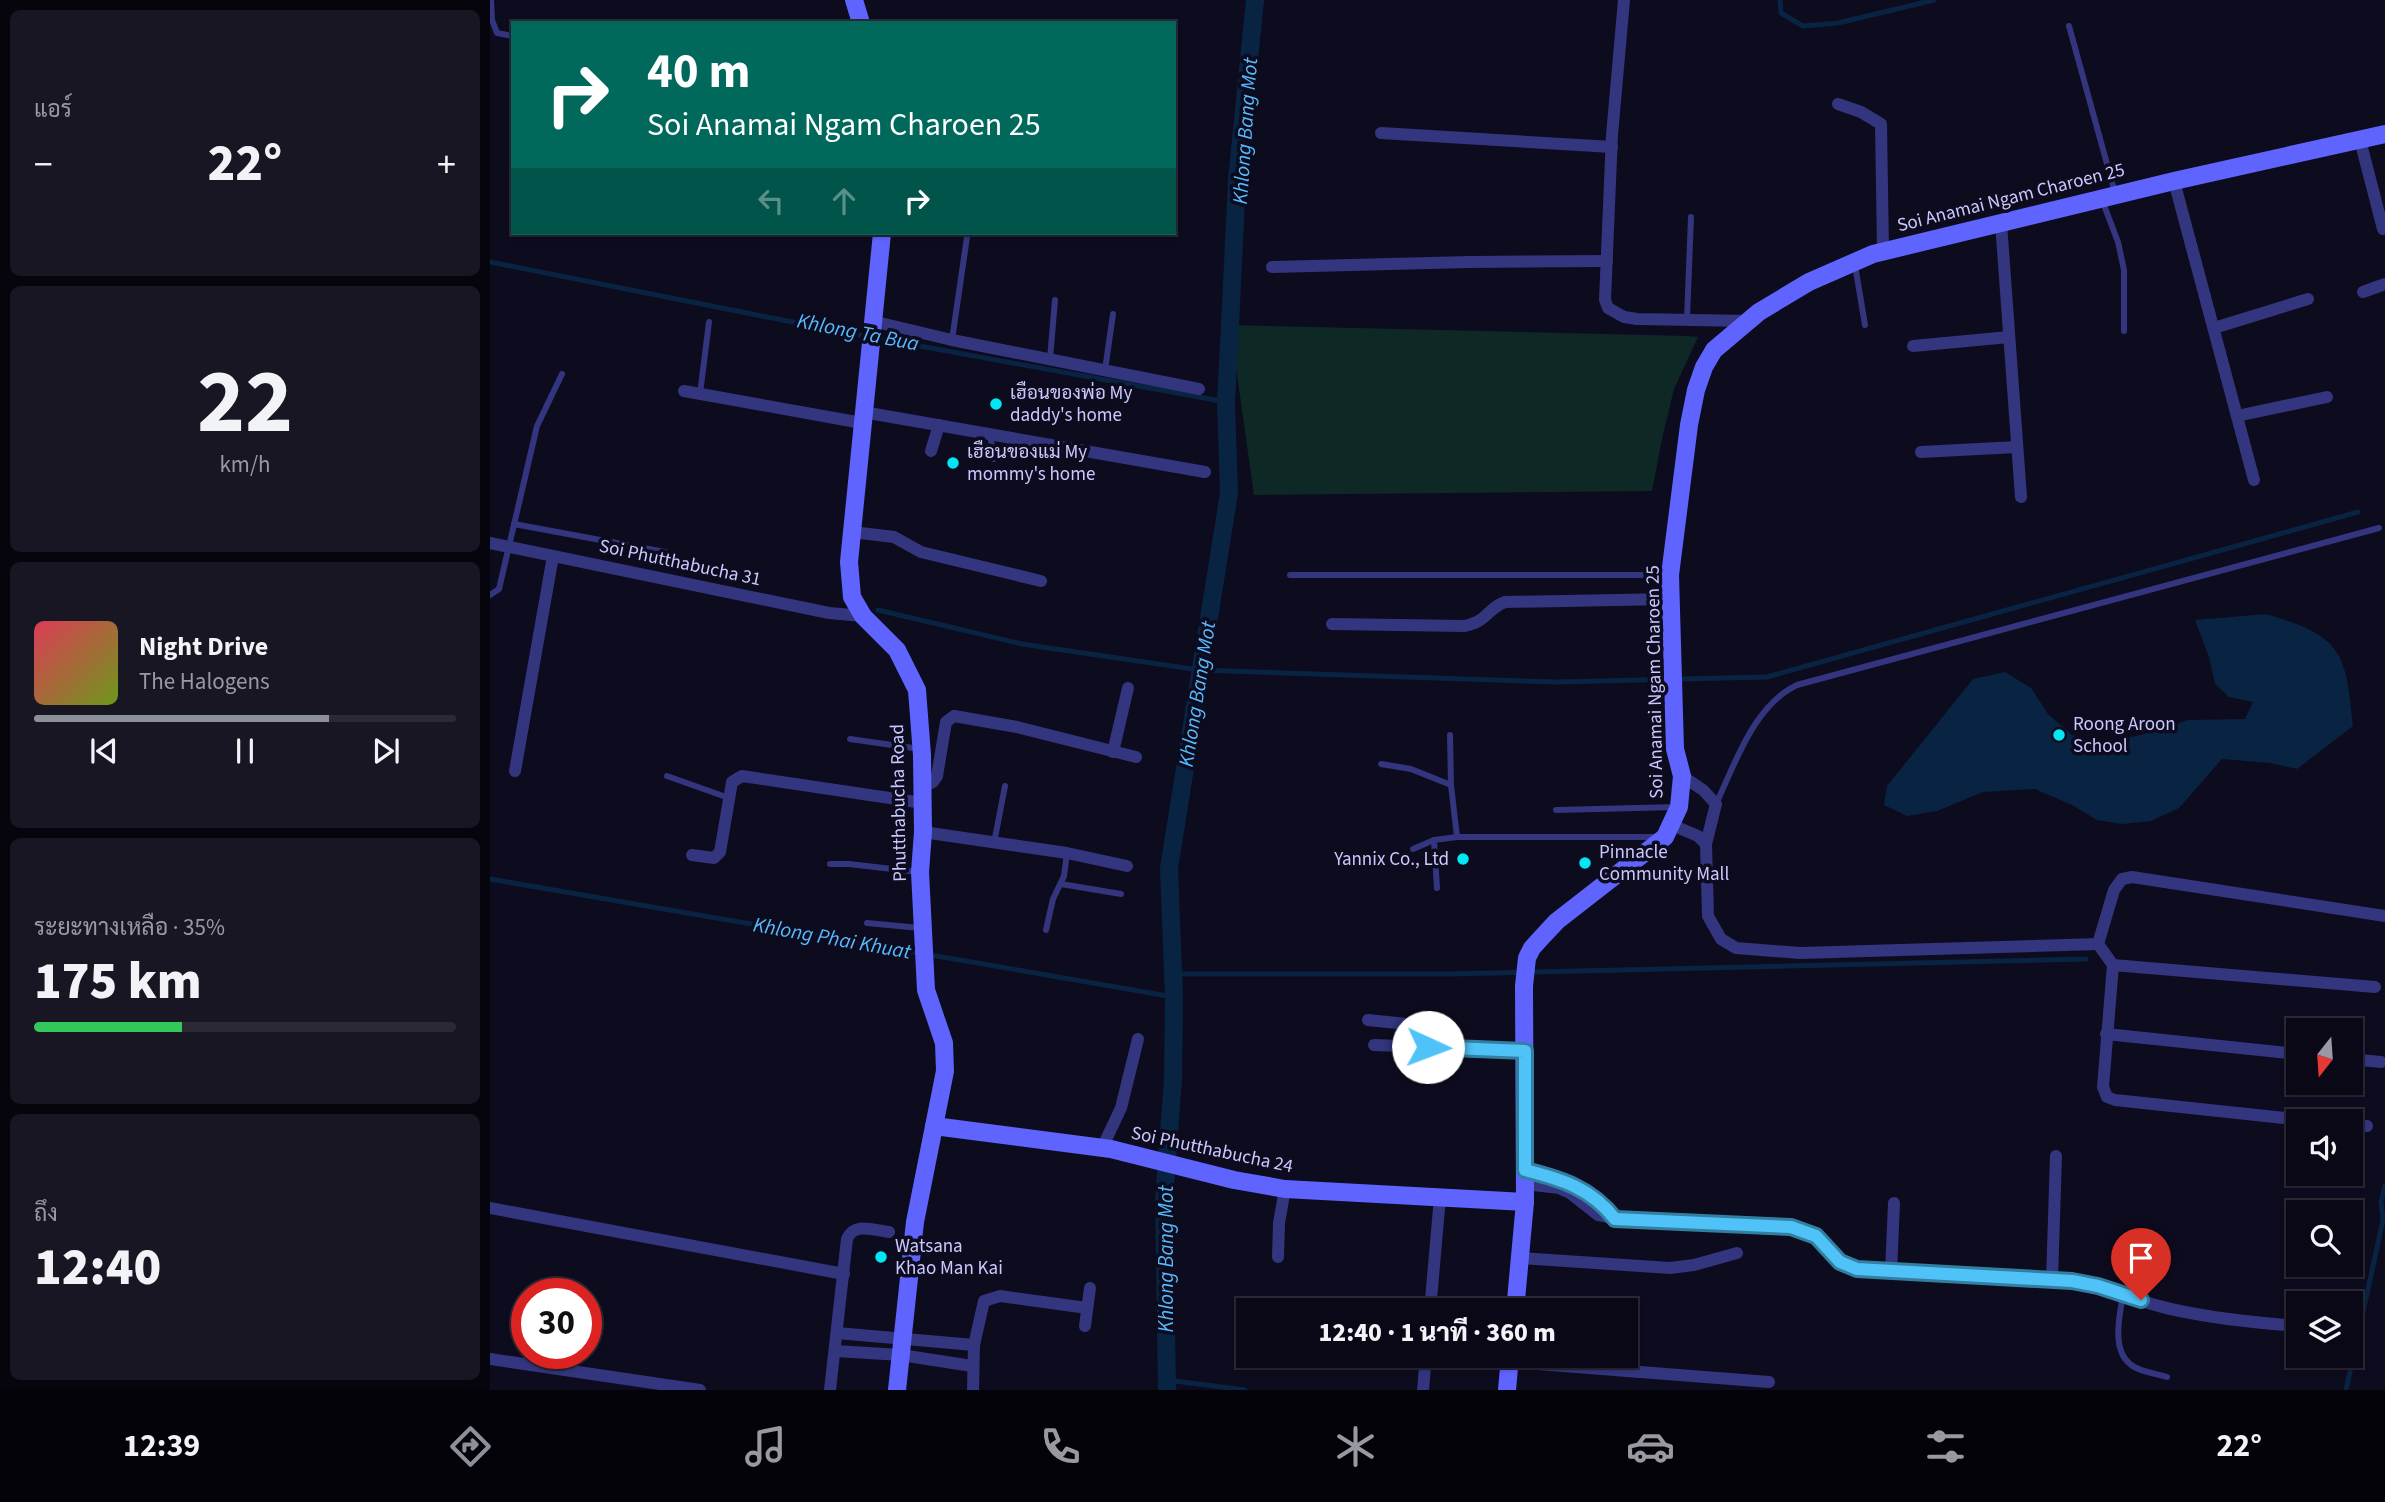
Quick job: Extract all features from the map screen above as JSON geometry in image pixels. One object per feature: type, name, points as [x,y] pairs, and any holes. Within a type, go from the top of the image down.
[{"type":"street","points":[[854,0],[859,21]]},
{"type":"street","points":[[1623,0],[1612,147],[1605,300],[1612,312],[1637,319],[1749,321]]},
{"type":"street","points":[[1838,104],[1861,112],[1881,124],[1883,251]]},
{"type":"street","points":[[1381,133],[1612,147]]},
{"type":"street","name":"Soi Anamai Ngam Charoen 25","points":[[1669,831],[1679,807],[1682,776],[1675,749],[1670,575],[1684,460],[1696,390],[1704,367],[1714,350],[1759,312],[1809,282],[1883,251],[2108,196],[2385,134]]},
{"type":"street","points":[[2360,140],[2383,229]]},
{"type":"street","points":[[2174,181],[2254,480]]},
{"type":"street","points":[[2001,223],[2021,497]]},
{"type":"street","name":"Phutthabucha Road","points":[[882,235],[862,417],[849,583],[852,597],[863,616],[897,650],[917,690],[923,832],[920,872],[926,990],[941,1030],[945,1056],[915,1222],[897,1390]]},
{"type":"street","points":[[1272,267],[1607,261]]},
{"type":"street","points":[[2362,292],[2385,284]]},
{"type":"street","points":[[2214,328],[2308,299]]},
{"type":"street","points":[[872,332],[953,340],[1199,389]]},
{"type":"street","points":[[1913,346],[2009,337]]},
{"type":"street","points":[[684,391],[862,417],[939,425],[1205,472]]},
{"type":"street","points":[[2237,416],[2327,397]]},
{"type":"street","points":[[931,451],[939,425]]},
{"type":"street","points":[[1922,452],[2017,447]]},
{"type":"street","points":[[852,532],[894,537],[921,552],[1041,581]]},
{"type":"street","name":"Soi Phutthabucha 31","points":[[490,543],[830,613],[863,616]]},
{"type":"street","points":[[515,771],[553,556]]},
{"type":"street","points":[[1332,624],[1464,626],[1482,621],[1495,607],[1506,602],[1670,599]]},
{"type":"street","points":[[1113,752],[1128,688]]},
{"type":"street","points":[[692,855],[714,858],[720,852],[734,779],[743,776],[751,775],[854,793],[922,795],[937,776],[947,722],[954,716],[1017,727],[1136,757]]},
{"type":"street","points":[[1682,776],[1703,790],[1716,804],[1706,844],[1708,916],[1721,939],[1736,948],[1800,953],[2098,944]]},
{"type":"street","points":[[1515,1298],[1525,1185],[1524,986],[1527,958],[1532,948],[1557,922],[1669,831],[1698,836],[1706,844]]},
{"type":"street","points":[[923,832],[1067,853],[1127,866]]},
{"type":"street","points":[[2098,944],[2114,890],[2122,879],[2132,877],[2385,916]]},
{"type":"street","points":[[2098,944],[2113,965],[2103,1087],[2107,1097],[2286,1118]]},
{"type":"street","points":[[2113,965],[2375,987]]},
{"type":"street","points":[[1368,1020],[1426,1026],[1428,1047]]},
{"type":"street","points":[[2106,1034],[2286,1053]]},
{"type":"street","points":[[1107,1148],[1121,1108],[1138,1039]]},
{"type":"street","points":[[1374,1045],[1525,1051]]},
{"type":"street","points":[[2363,1060],[2381,1062]]},
{"type":"street","name":"Soi Phutthabucha 24","points":[[934,1126],[1107,1148],[1234,1180],[1285,1189],[1440,1197],[1525,1185]]},
{"type":"street","points":[[2363,1126],[2367,1126]]},
{"type":"street","points":[[2052,1280],[2056,1156]]},
{"type":"street","points":[[1525,1185],[1559,1188],[1570,1193],[1598,1215],[1615,1219],[1791,1227],[1816,1236],[1840,1262],[1857,1269],[2052,1280],[2098,1286],[2178,1311],[2286,1325]]},
{"type":"street","points":[[1278,1257],[1279,1223],[1285,1189]]},
{"type":"street","points":[[1431,1298],[1440,1197]]},
{"type":"street","points":[[1891,1272],[1894,1203]]},
{"type":"street","points":[[490,1208],[844,1274]]},
{"type":"street","points":[[830,1390],[847,1239],[850,1231],[856,1228],[889,1232]]},
{"type":"street","points":[[1520,1258],[1670,1268],[1694,1265],[1737,1253]]},
{"type":"street","points":[[1085,1326],[1090,1287]]},
{"type":"street","points":[[973,1390],[974,1345],[984,1301],[1000,1296],[1087,1308]]},
{"type":"street","points":[[837,1333],[972,1366]]},
{"type":"street","points":[[835,1350],[974,1345]]},
{"type":"street","points":[[490,1359],[700,1390]]},
{"type":"street","points":[[1423,1390],[1425,1368]]},
{"type":"street","points":[[1507,1390],[1509,1368]]},
{"type":"street","points":[[1611,1368],[1769,1382]]},
{"type":"lane","points":[[491,0],[492,20],[497,33],[511,36]]},
{"type":"lane","points":[[2069,26],[2124,270],[2124,331]]},
{"type":"lane","points":[[1687,319],[1690,217]]},
{"type":"lane","points":[[953,340],[967,237]]},
{"type":"lane","points":[[1854,262],[1865,325]]},
{"type":"lane","points":[[1050,359],[1055,300]]},
{"type":"lane","points":[[1105,370],[1113,314]]},
{"type":"lane","points":[[700,394],[709,322]]},
{"type":"lane","points":[[490,595],[499,589],[537,426],[562,374]]},
{"type":"lane","points":[[990,434],[994,459]]},
{"type":"lane","points":[[514,524],[665,552]]},
{"type":"lane","points":[[1716,804],[1758,721],[1779,696],[1797,685],[2379,528]]},
{"type":"lane","points":[[1290,575],[1670,575]]},
{"type":"lane","points":[[1450,735],[1451,785],[1457,837]]},
{"type":"lane","points":[[849,739],[921,750]]},
{"type":"lane","points":[[1381,764],[1411,769],[1451,785]]},
{"type":"lane","points":[[667,776],[729,798]]},
{"type":"lane","points":[[994,843],[1005,786]]},
{"type":"lane","points":[[1556,810],[1679,807]]},
{"type":"lane","points":[[1413,849],[1434,840],[1457,837],[1669,831]]},
{"type":"lane","points":[[1434,840],[1437,888]]},
{"type":"lane","points":[[1046,930],[1053,899],[1061,884],[1067,853]]},
{"type":"lane","points":[[830,864],[920,872]]},
{"type":"lane","points":[[1061,884],[1121,894]]},
{"type":"lane","points":[[867,923],[922,928]]},
{"type":"lane","points":[[2123,1294],[2119,1341],[2123,1357],[2138,1369],[2167,1377]]},
{"type":"green space","points":[[1230,325],[1698,337],[1674,389],[1652,491],[1254,495]]},
{"type":"water","points":[[2266,614],[2310,630],[2325,639],[2342,663],[2347,680],[2353,726],[2297,769],[2270,763],[2222,759],[2179,808],[2151,821],[2122,824],[2097,820],[2072,805],[2035,789],[1983,792],[1937,811],[1907,816],[1884,805],[1887,786],[1973,679],[2005,672],[2031,688],[2048,714],[2072,735],[2102,744],[2188,720],[2245,719],[2253,702],[2229,697],[2215,684],[2209,657],[2195,620]]},
{"type":"waterway","name":"Khlong Bang Mot","points":[[1167,1390],[1164,1200],[1173,1079],[1174,997],[1169,868],[1229,493],[1226,402],[1237,180],[1255,0]]},
{"type":"waterway","points":[[1780,0],[1781,13],[1803,26],[1838,23],[1934,0]]},
{"type":"waterway","name":"Khlong Ta Bua","points":[[490,262],[838,331],[1226,402]]},
{"type":"waterway","points":[[878,610],[1022,644],[1199,670],[1556,682],[1767,677],[2358,512]]},
{"type":"waterway","name":"Khlong Phai Khuat","points":[[490,879],[1174,997]]},
{"type":"waterway","points":[[1173,974],[1448,974],[2086,959]]},
{"type":"waterway","points":[[2346,1390],[2383,1220],[2381,1202],[2385,1186]]},
{"type":"waterway","points":[[1167,1380],[1245,1390]]},
{"type":"place","name":"เฮือนของพ่อ My daddy's home","points":[[996,404]]},
{"type":"place","name":"เฮือนของแม่ My mommy's home","points":[[953,463]]},
{"type":"place","name":"Roong Aroon School","points":[[2059,735]]},
{"type":"place","name":"Yannix Co., Ltd","points":[[1463,859]]},
{"type":"place","name":"Pinnacle Community Mall","points":[[1585,863]]},
{"type":"place","name":"Watsana Khao Man Kai","points":[[881,1257]]},
{"type":"route","points":[[1428,1047],[1525,1051],[1525,1170],[1576,1185],[1603,1204],[1615,1219],[1791,1227],[1816,1236],[1840,1262],[1857,1269],[1873,1272],[2072,1281],[2141,1300]]}]
